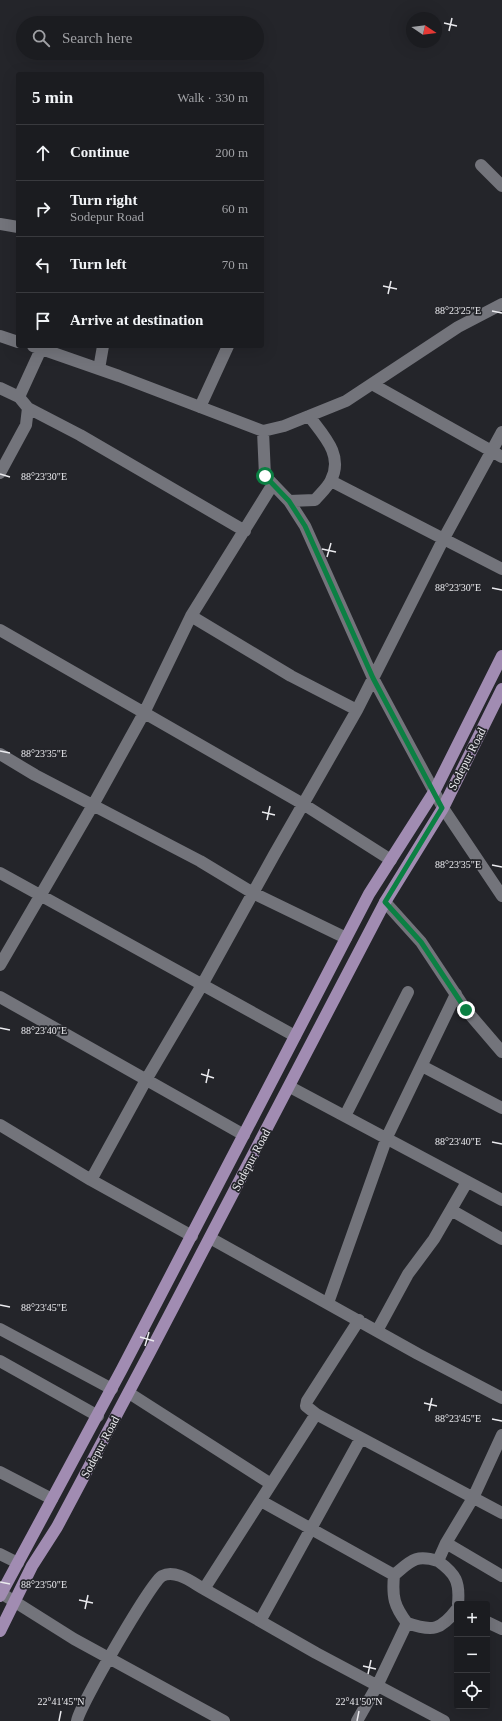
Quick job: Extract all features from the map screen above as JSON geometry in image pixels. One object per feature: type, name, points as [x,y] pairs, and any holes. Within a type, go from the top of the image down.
[{"type":"main road","points":[[1,1594],[98,1416],[369,894],[434,792],[502,656]]},
{"type":"main road","name":"Sodepur Road","points":[[0,1631],[32,1566],[57,1527],[129,1392],[290,1087],[385,902],[442,808],[502,689]]},
{"type":"street","points":[[481,165],[502,186]]},
{"type":"street","points":[[0,224],[16,227]]},
{"type":"street","points":[[43,348],[263,431],[284,426],[346,401],[458,328],[502,304]]},
{"type":"street","points":[[0,336],[16,341]]},
{"type":"street","points":[[19,397],[40,348]]},
{"type":"street","points":[[100,369],[103,348]]},
{"type":"street","points":[[200,407],[227,348]]},
{"type":"street","points":[[372,384],[497,454]]},
{"type":"street","points":[[0,388],[19,397],[28,408],[80,435],[245,530]]},
{"type":"street","points":[[0,473],[26,425],[28,408]]},
{"type":"street","points":[[289,501],[315,500],[331,481],[335,470],[334,450],[309,416]]},
{"type":"street","points":[[263,431],[265,476],[289,501],[305,526],[373,678],[442,808],[502,896]]},
{"type":"street","points":[[91,1180],[146,1080],[202,985],[357,710],[443,540],[497,454],[502,432]]},
{"type":"street","points":[[331,481],[443,540],[502,569]]},
{"type":"street","points":[[0,965],[39,895],[94,805],[144,713],[191,616],[273,484]]},
{"type":"street","points":[[191,616],[291,676],[357,710]]},
{"type":"street","points":[[0,630],[304,804],[391,860]]},
{"type":"street","points":[[0,754],[200,861],[253,893],[346,938]]},
{"type":"street","points":[[0,873],[296,1036]]},
{"type":"street","points":[[385,902],[421,942],[466,1010],[502,1052]]},
{"type":"street","points":[[344,1116],[408,992]]},
{"type":"street","points":[[328,1303],[386,1140],[456,994]]},
{"type":"street","points":[[0,997],[244,1135]]},
{"type":"street","points":[[422,1066],[502,1108]]},
{"type":"street","points":[[290,1087],[386,1140],[502,1200]]},
{"type":"street","points":[[0,1125],[91,1180],[192,1236]]},
{"type":"street","points":[[377,1331],[408,1274],[434,1239],[467,1182]]},
{"type":"street","points":[[451,1210],[502,1239]]},
{"type":"street","points":[[210,1238],[377,1331],[502,1398]]},
{"type":"street","points":[[359,1320],[307,1401],[306,1406],[316,1414],[502,1513]]},
{"type":"street","points":[[0,1328],[112,1389]]},
{"type":"street","points":[[0,1361],[98,1416]]},
{"type":"street","points":[[129,1392],[271,1484]]},
{"type":"street","points":[[204,1589],[316,1414]]},
{"type":"street","points":[[438,1561],[446,1543],[473,1498],[502,1435]]},
{"type":"street","points":[[260,1621],[361,1438]]},
{"type":"street","points":[[0,1472],[52,1499]]},
{"type":"street","points":[[260,1501],[394,1575]]},
{"type":"street","points":[[446,1543],[502,1576]]},
{"type":"street","points":[[0,1554],[18,1563]]},
{"type":"street","points":[[454,1613],[446,1624],[425,1629],[407,1624],[397,1611],[392,1594],[394,1575],[412,1561],[425,1557],[438,1561],[452,1571],[459,1588],[458,1601]]},
{"type":"street","points":[[77,1721],[81,1710],[151,1588],[162,1576],[172,1575],[184,1578],[316,1653],[378,1684],[444,1721]]},
{"type":"street","points":[[1,1594],[110,1658],[224,1721]]},
{"type":"street","points":[[490,1623],[502,1629]]},
{"type":"street","points":[[357,1721],[378,1684],[407,1624]]},
{"type":"route","points":[[265,476],[289,501],[305,526],[373,678],[442,808],[385,902],[421,942],[466,1010]]}]
